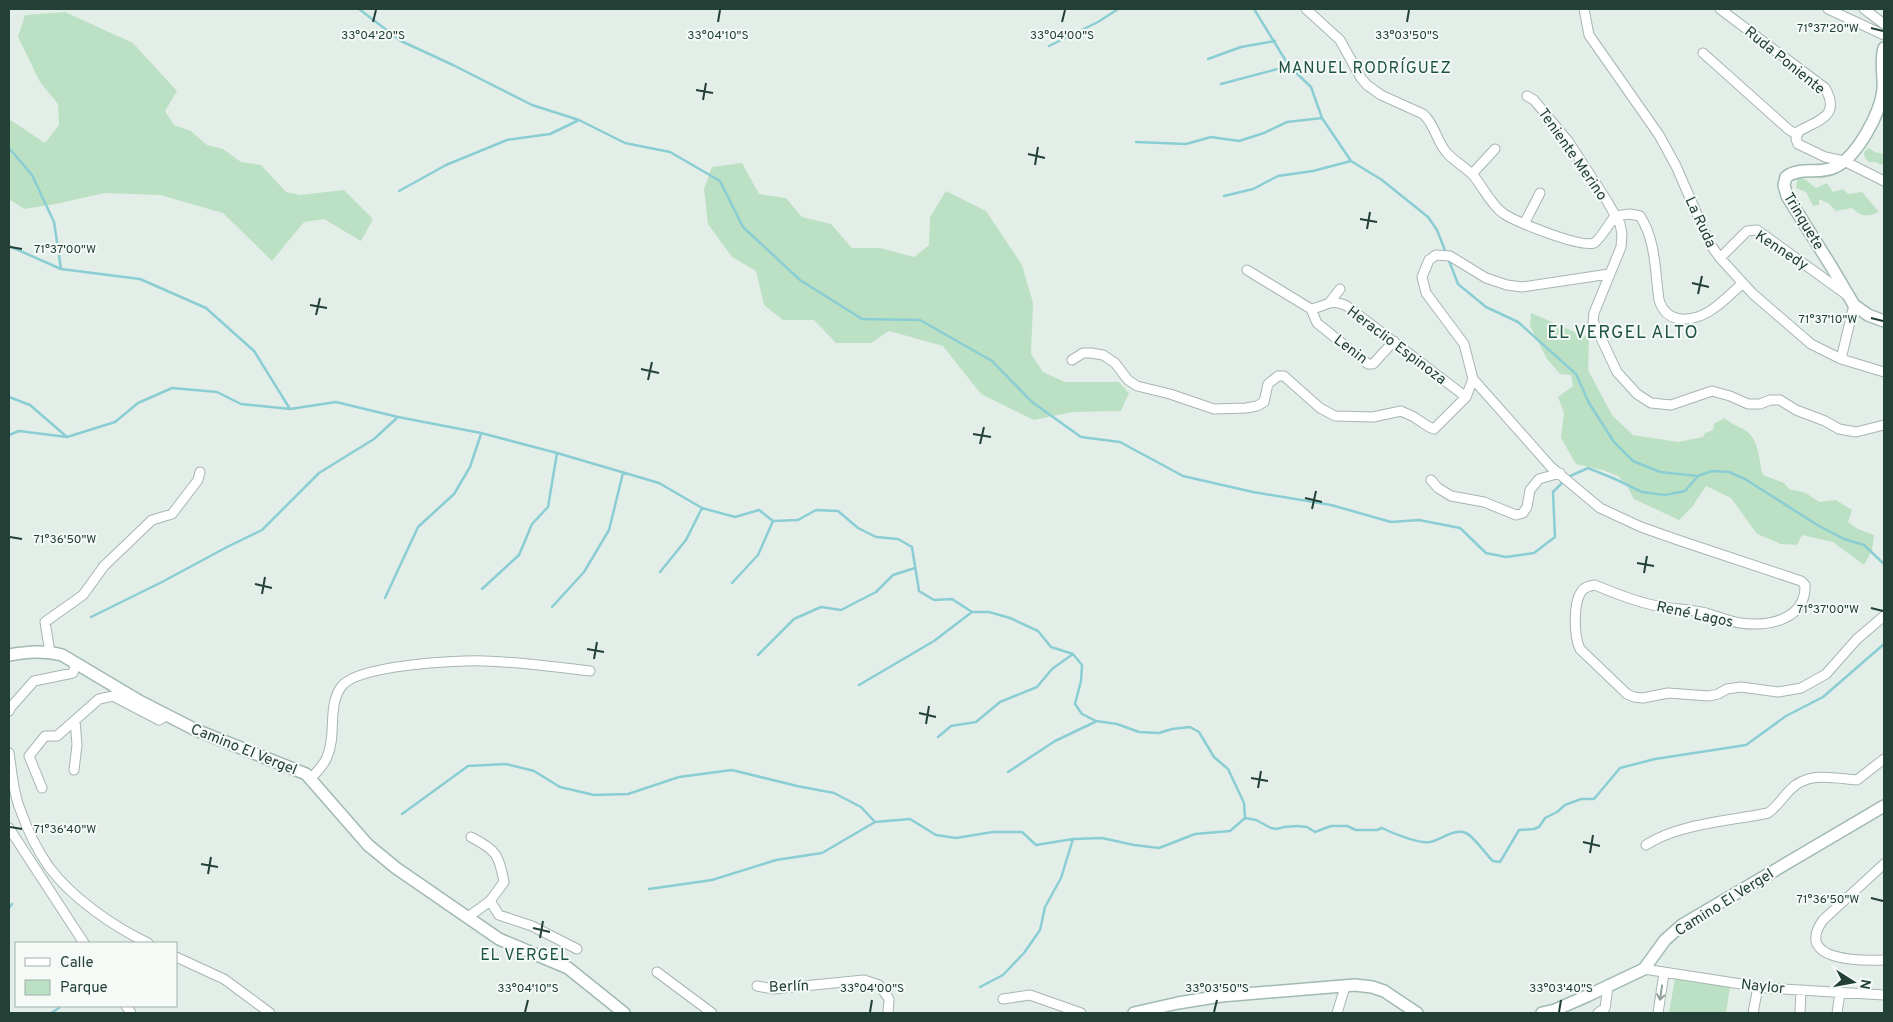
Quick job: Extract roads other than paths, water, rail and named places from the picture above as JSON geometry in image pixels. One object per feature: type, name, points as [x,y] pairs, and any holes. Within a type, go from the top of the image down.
[{"type":"street","points":[[1306,9],[1340,40],[1355,68],[1367,85],[1381,95],[1428,118],[1446,152],[1472,174],[1502,213],[1524,224],[1571,240],[1592,243],[1597,240],[1615,216],[1630,214],[1640,216],[1651,236],[1658,300],[1662,310],[1678,320],[1698,316],[1715,307],[1743,283]]},
{"type":"street","name":"La Ruda","points":[[1584,9],[1590,35],[1659,135],[1676,166],[1710,244],[1720,258],[1776,316],[1811,344],[1841,359],[1884,372]]},
{"type":"street","name":"Ruda Poniente","points":[[1720,9],[1825,88],[1830,98],[1831,107],[1825,118],[1804,128],[1797,135]]},
{"type":"street","points":[[1828,9],[1884,35]]},
{"type":"street","points":[[1864,9],[1884,24]]},
{"type":"street","name":"Trinquete","points":[[1847,295],[1787,196],[1784,186],[1786,177],[1790,175],[1799,172],[1830,169],[1844,161],[1869,130],[1878,111],[1883,90],[1882,55],[1884,48]]},
{"type":"street","points":[[1703,53],[1797,135],[1798,144],[1825,158],[1844,161],[1884,181]]},
{"type":"street","name":"Teniente Merino","points":[[1527,96],[1534,100],[1568,141],[1620,224],[1622,234],[1621,247],[1594,313],[1593,321],[1618,372],[1638,394],[1651,403],[1671,405],[1712,392],[1730,396],[1748,404],[1780,400],[1796,410],[1825,421],[1838,429],[1856,432],[1884,425]]},
{"type":"street","points":[[1472,174],[1494,149]]},
{"type":"street","points":[[1524,224],[1540,193]]},
{"type":"street","name":"Kennedy","points":[[1720,258],[1747,231],[1757,230],[1847,295]]},
{"type":"street","points":[[1072,360],[1083,353],[1091,352],[1103,355],[1115,363],[1128,380],[1137,386],[1170,394],[1202,406],[1222,410],[1257,406],[1264,402],[1268,384],[1274,378],[1284,376],[1320,408],[1335,416],[1373,417],[1401,411],[1414,417],[1429,428],[1434,429],[1466,397],[1473,379],[1464,344],[1426,293],[1422,277],[1429,260],[1436,256],[1450,256],[1486,278],[1507,286],[1522,287],[1609,274]]},
{"type":"street","points":[[1247,270],[1311,309]]},
{"type":"street","points":[[1330,302],[1340,288]]},
{"type":"street","points":[[1847,295],[1854,305],[1868,316],[1884,321]]},
{"type":"street","name":"Heraclio Espinoza","points":[[1311,309],[1321,307],[1330,302],[1337,302],[1347,306],[1466,397]]},
{"type":"street","points":[[1841,359],[1854,305]]},
{"type":"street","name":"Lenin","points":[[1311,309],[1317,323],[1368,364],[1373,364],[1394,341]]},
{"type":"street","name":"René Lagos","points":[[1473,379],[1551,467],[1600,508],[1678,540],[1801,581],[1804,584],[1803,598],[1800,607],[1794,614],[1778,620],[1755,624],[1738,623],[1705,613],[1651,605],[1595,586],[1588,586],[1582,591],[1578,600],[1576,641],[1580,649],[1627,694],[1634,698],[1643,698],[1668,692],[1709,696],[1727,689],[1741,688],[1778,692],[1801,688],[1826,674],[1857,639],[1884,616]]},
{"type":"street","points":[[50,652],[45,622],[83,595],[104,566],[152,520],[172,514],[198,480],[200,472]]},
{"type":"street","points":[[1431,480],[1450,496],[1484,502],[1516,515],[1522,513],[1527,507],[1530,490],[1539,478],[1564,477]]},
{"type":"street","name":"Camino El Vergel","points":[[9,656],[37,651],[62,655],[166,716],[220,741],[300,771],[311,778],[368,845],[396,868],[499,939],[568,968],[624,1013]]},
{"type":"street","points":[[311,778],[327,758],[337,697],[341,687],[348,680],[376,671],[428,663],[465,661],[511,663],[590,671]]},
{"type":"street","points":[[9,711],[11,706],[34,681],[73,673],[76,663]]},
{"type":"street","points":[[42,788],[30,756],[45,736],[56,736],[99,699],[113,696],[159,720],[166,716]]},
{"type":"street","points":[[74,770],[77,745],[75,720]]},
{"type":"street","points":[[9,753],[19,808],[36,844],[50,867],[83,903],[132,936],[146,942]]},
{"type":"street","points":[[1646,845],[1661,835],[1716,822],[1768,813],[1773,810],[1792,788],[1813,776],[1857,780],[1884,759]]},
{"type":"street","name":"Camino El Vergel","points":[[1542,1013],[1555,1012],[1644,970],[1665,940],[1682,925],[1884,806]]},
{"type":"street","points":[[9,828],[83,942]]},
{"type":"street","points":[[468,917],[490,901],[504,882],[500,859],[485,844],[471,836]]},
{"type":"street","points":[[1884,864],[1823,920],[1816,930],[1816,944],[1822,952],[1850,959],[1884,960]]},
{"type":"street","points":[[490,901],[499,915],[532,926],[577,949]]},
{"type":"street","points":[[178,958],[224,979],[270,1013]]},
{"type":"street","name":"Naylor","points":[[1644,970],[1758,987],[1884,995]]},
{"type":"street","points":[[657,972],[712,1013]]},
{"type":"street","points":[[1658,1013],[1664,973]]},
{"type":"street","name":"Berlín","points":[[757,986],[773,989],[864,980],[879,985],[889,999],[888,1013]]},
{"type":"street","points":[[1134,1013],[1221,996],[1363,986],[1384,991],[1417,1013]]},
{"type":"street","points":[[1337,1013],[1345,987]]},
{"type":"street","points":[[1598,1013],[1605,1008],[1608,987]]},
{"type":"street","points":[[1754,1013],[1758,987]]},
{"type":"street","points":[[1800,1013],[1801,990]]},
{"type":"street","points":[[1837,1013],[1840,992]]},
{"type":"street","points":[[1003,999],[1030,995],[1081,1013]]},
{"type":"waterway","points":[[359,9],[401,41],[532,105],[579,120],[625,143],[670,152],[720,181],[743,227],[800,280],[862,319],[920,320],[992,361],[1032,402],[1081,437],[1120,442],[1183,476],[1253,492],[1331,505],[1391,522],[1419,520],[1460,528],[1486,553],[1506,557],[1534,553],[1555,537],[1553,492],[1568,477],[1588,468],[1642,492],[1665,495],[1685,491],[1698,476],[1712,471],[1729,472],[1745,479],[1819,526],[1844,539],[1864,545],[1884,564]]},
{"type":"waterway","points":[[1049,46],[1098,22],[1118,9]]},
{"type":"waterway","points":[[1254,9],[1289,66],[1311,87],[1322,118],[1351,161],[1382,180],[1428,217],[1437,230],[1446,253]]},
{"type":"waterway","points":[[1208,59],[1241,47],[1275,41]]},
{"type":"waterway","points":[[1221,84],[1289,66]]},
{"type":"waterway","points":[[1136,142],[1186,144],[1211,137],[1239,141],[1264,133],[1287,122],[1322,118]]},
{"type":"waterway","points":[[399,191],[446,165],[507,140],[550,134],[579,120]]},
{"type":"waterway","points":[[9,148],[32,175],[54,222],[61,269]]},
{"type":"waterway","points":[[1224,196],[1253,189],[1278,176],[1313,171],[1351,161]]},
{"type":"waterway","points":[[9,246],[61,269],[140,279],[206,308],[254,351],[290,409]]},
{"type":"waterway","points":[[1448,258],[1458,284],[1486,307],[1518,322],[1576,374],[1589,403],[1614,442],[1633,461],[1660,472],[1698,476]]},
{"type":"waterway","points":[[9,435],[19,431],[67,437],[115,422],[138,403],[172,388],[217,392],[241,404],[290,409],[336,402],[398,417],[481,433],[557,453],[659,483],[702,508],[735,517],[759,510],[773,521],[798,520],[816,510],[838,511],[858,528],[876,537],[898,539],[912,547],[919,591],[934,600],[952,599],[972,612],[989,612],[1010,618],[1038,631],[1051,647],[1073,654],[1082,665],[1081,681],[1075,704],[1082,714],[1096,721],[1117,724],[1139,732],[1159,733],[1190,727],[1199,732],[1214,757],[1228,769],[1244,803],[1245,818]]},
{"type":"waterway","points":[[9,397],[30,405],[67,437]]},
{"type":"waterway","points":[[91,617],[262,530],[319,473],[374,439],[398,417]]},
{"type":"waterway","points":[[385,598],[418,527],[454,494],[470,467],[481,434]]},
{"type":"waterway","points":[[482,589],[519,555],[532,524],[548,507],[557,453]]},
{"type":"waterway","points":[[552,607],[584,572],[609,530],[623,473]]},
{"type":"waterway","points":[[660,572],[686,540],[702,508]]},
{"type":"waterway","points":[[732,583],[758,555],[773,521]]},
{"type":"waterway","points":[[758,655],[794,619],[821,607],[841,610],[876,592],[893,575],[915,568]]},
{"type":"waterway","points":[[859,685],[934,641],[972,612]]},
{"type":"waterway","points":[[402,814],[468,766],[506,764],[534,771],[560,787],[594,795],[628,794],[679,777],[732,770],[834,793],[861,807],[875,822],[910,819],[936,835],[956,838],[993,832],[1022,832],[1036,845],[1073,839],[1102,838],[1159,848],[1195,834],[1230,831],[1245,818],[1256,820],[1271,828],[1297,826],[1307,827],[1315,832],[1331,826],[1347,826],[1356,830],[1377,830],[1382,828],[1406,838],[1425,842],[1461,832],[1473,838],[1493,861],[1500,862],[1519,830],[1539,827],[1545,818],[1557,812],[1565,805],[1581,799],[1594,799],[1620,768],[1655,759],[1746,745],[1786,716],[1823,697],[1884,644]]},
{"type":"waterway","points":[[938,737],[951,726],[976,722],[1000,702],[1037,687],[1052,669],[1073,654]]},
{"type":"waterway","points":[[1008,772],[1055,741],[1095,722]]},
{"type":"waterway","points":[[649,889],[712,880],[776,860],[822,853],[875,822]]},
{"type":"waterway","points":[[980,987],[1003,975],[1024,953],[1040,930],[1045,907],[1061,878],[1073,839]]},
{"type":"waterway","points":[[9,908],[12,904]]},
{"type":"waterway","points":[[51,1013],[59,1008]]},
{"type":"district","name":"MANUEL RODRÍGUEZ","points":[[1365,67]]},
{"type":"district","name":"EL VERGEL ALTO","points":[[1623,332]]},
{"type":"district","name":"EL VERGEL","points":[[525,954]]}]
